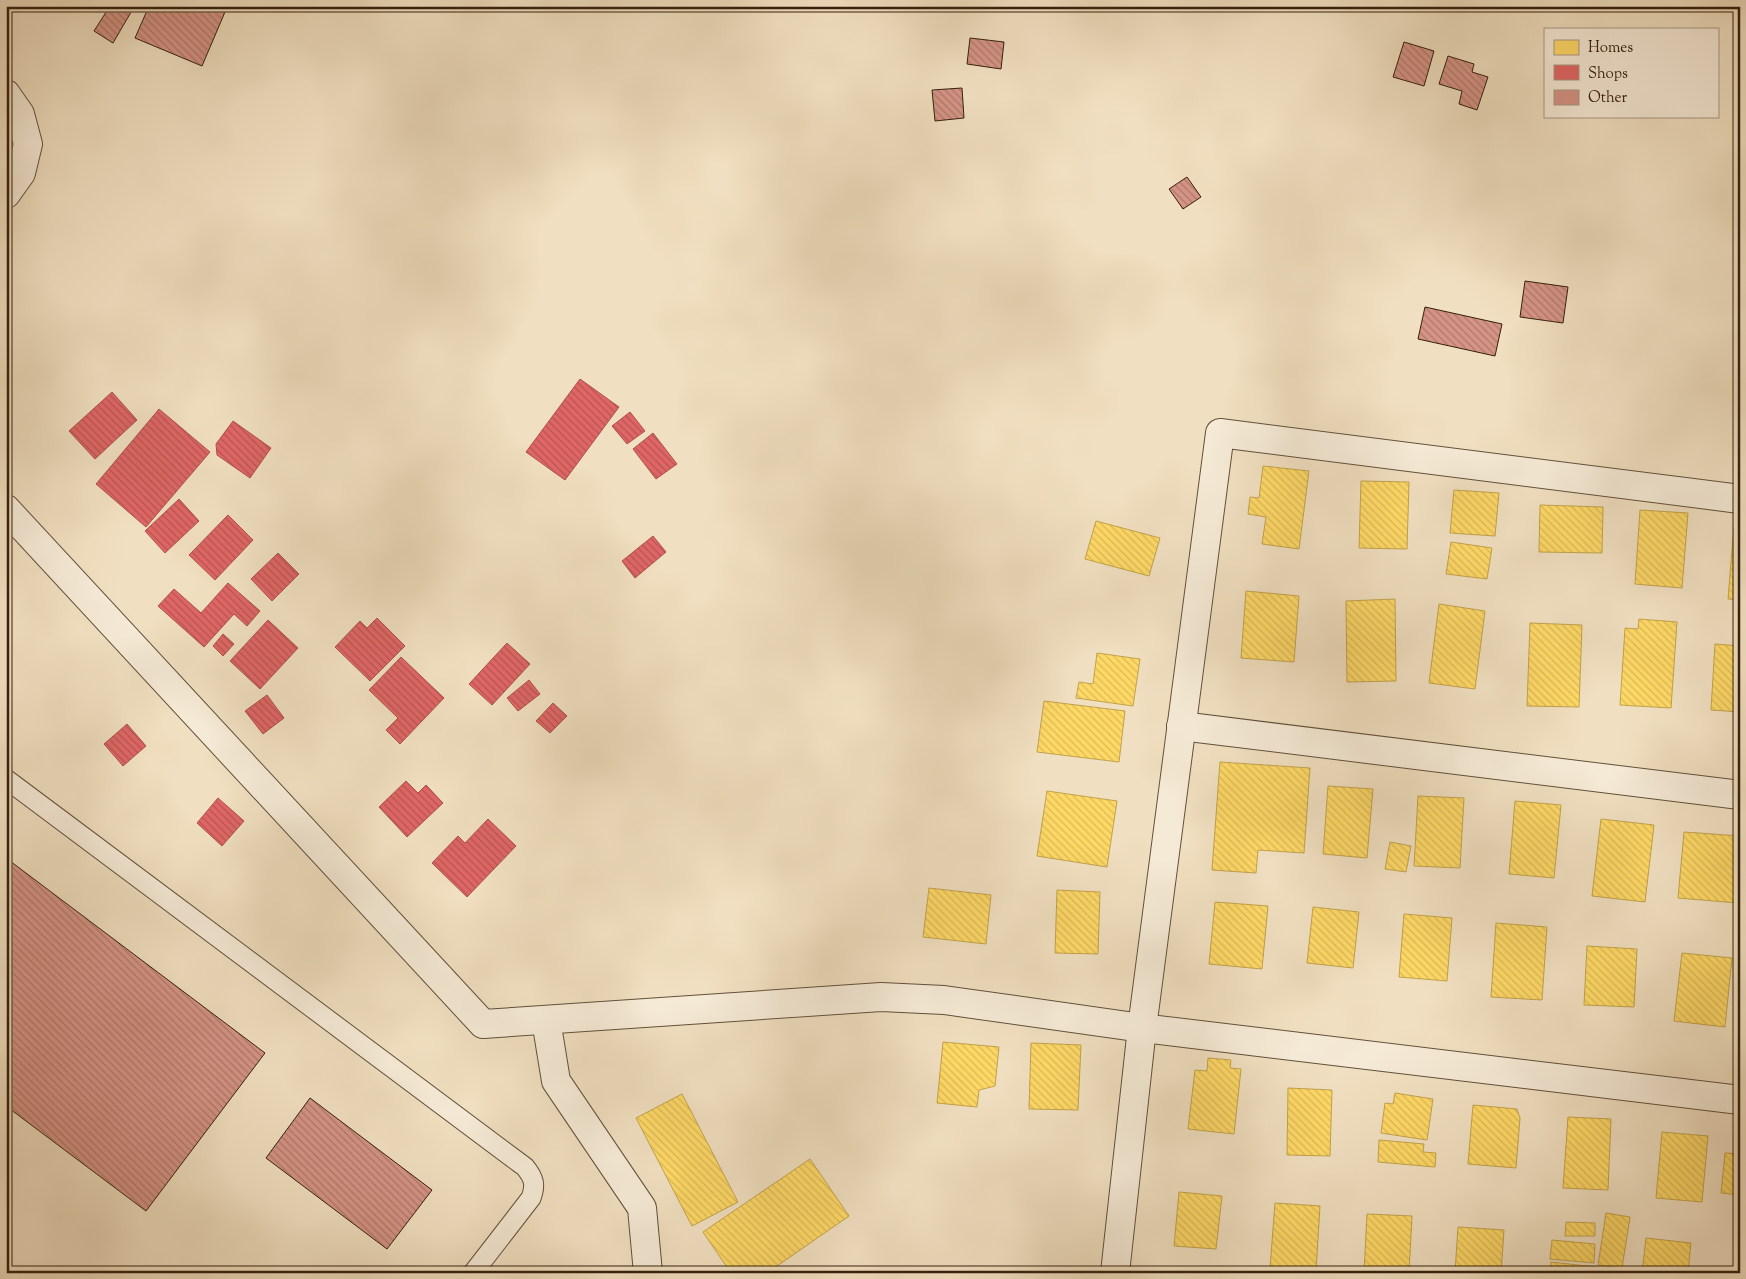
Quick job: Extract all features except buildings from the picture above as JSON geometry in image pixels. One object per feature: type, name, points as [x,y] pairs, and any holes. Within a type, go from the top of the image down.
[{"type":"street","points":[[6,94],[20,114],[28,144],[21,174],[6,194]]},
{"type":"street","points":[[1115,1273],[1142,1028],[1220,433],[1740,499]]},
{"type":"street","points":[[6,509],[482,1024],[881,997],[944,1000],[1142,1028],[1740,1100]]},
{"type":"street","points":[[1181,726],[1740,795]]},
{"type":"street","points":[[546,1020],[556,1081],[642,1208],[648,1273]]},
{"type":"lane","points":[[6,779],[525,1167],[533,1176],[535,1187],[530,1198],[472,1273]]}]
